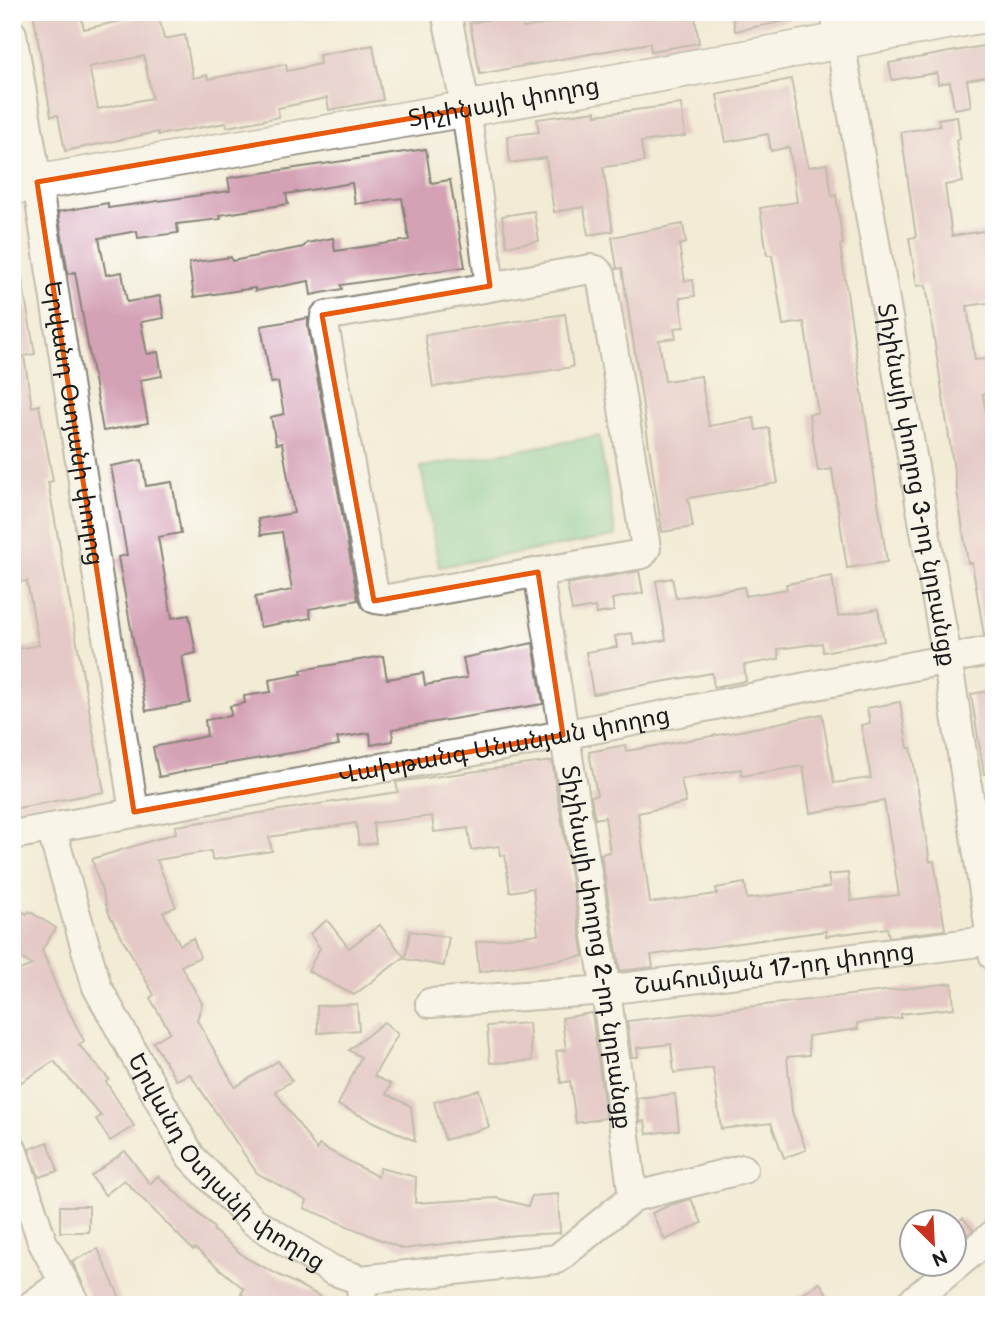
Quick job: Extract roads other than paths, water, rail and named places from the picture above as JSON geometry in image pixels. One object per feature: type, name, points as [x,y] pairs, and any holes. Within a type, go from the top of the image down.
[{"type":"main road","name":"Տիչինայի փողոց","points":[[25,185],[466,109],[837,27],[994,13]]},
{"type":"street","points":[[446,12],[466,109],[490,286]]},
{"type":"street","name":"Տիչինայի փողոց 3-րդ նրբանցք","points":[[837,27],[947,658],[993,945]]},
{"type":"street","name":"Երվանդ Օտյանի փողոց","points":[[12,34],[25,185],[134,812]]},
{"type":"street","points":[[591,268],[601,275],[646,548],[642,554],[636,556],[538,572],[375,599],[324,325],[325,316],[591,268]]},
{"type":"street","name":"Տիչինայի փողոց 2-րդ նրբանցք","points":[[538,572],[606,990],[633,1197]]},
{"type":"street","name":"Վախթանգ Անանյան փողոց","points":[[12,835],[563,735],[994,650]]},
{"type":"street","name":"Երվանդ Օտյանի փողոց","points":[[51,828],[97,987],[191,1157],[253,1221],[332,1270],[361,1292],[557,1259],[633,1197],[743,1169]]},
{"type":"street","name":"Շահումյան 17-րդ փողոց","points":[[430,1003],[606,990],[993,945]]},
{"type":"street","points":[[12,1149],[42,1241],[70,1293],[32,1305]]},
{"type":"street","points":[[908,1305],[994,1234]]}]
